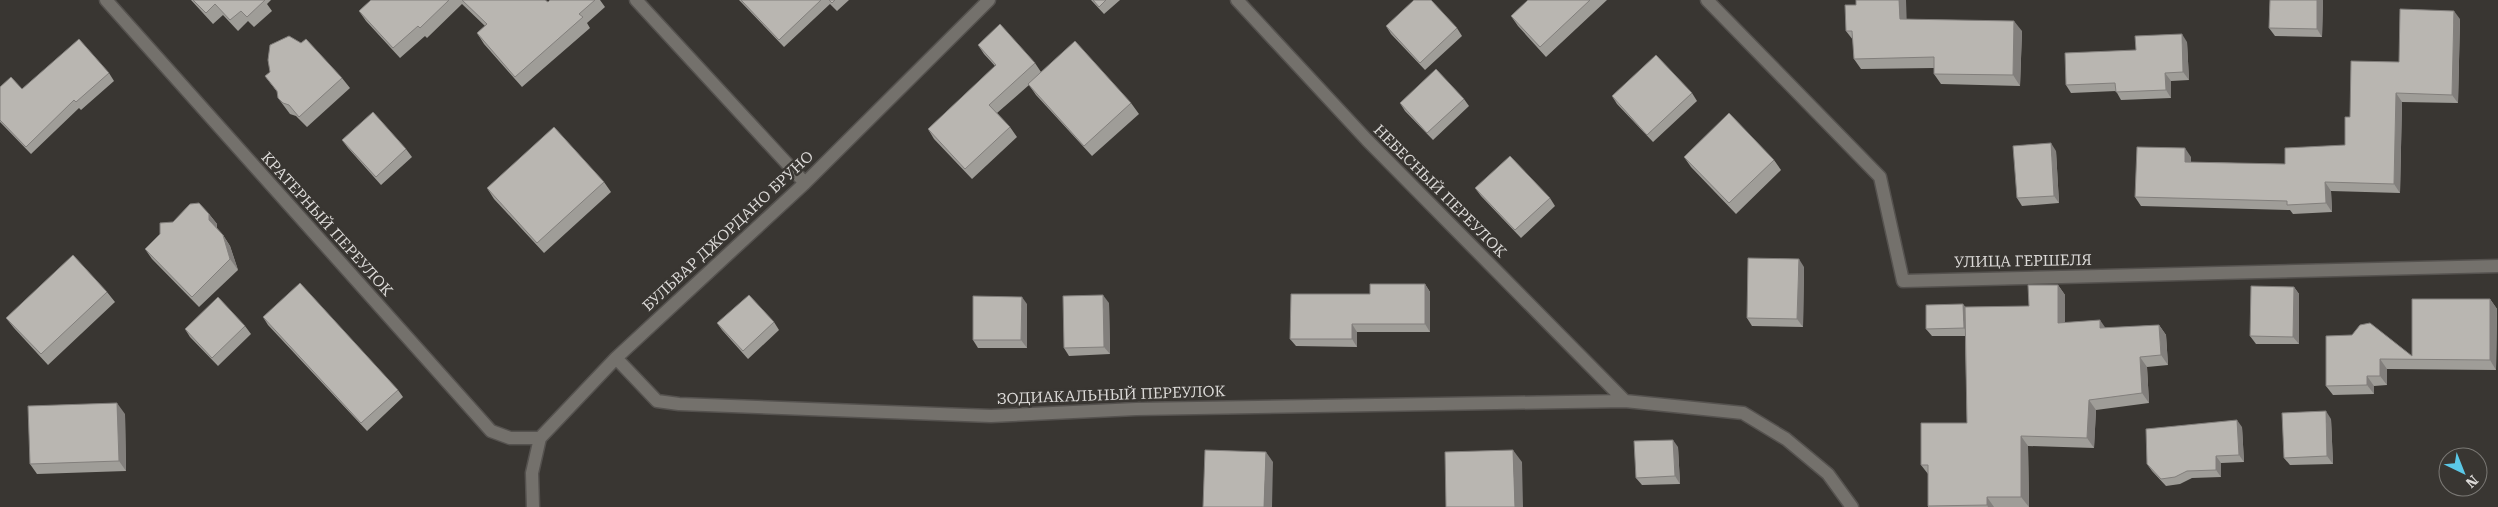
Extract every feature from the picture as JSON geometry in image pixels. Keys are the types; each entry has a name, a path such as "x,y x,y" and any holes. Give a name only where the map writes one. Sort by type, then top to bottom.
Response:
{"street":[{"name":"КРАТЕРНЫЙ ПЕРЕУЛОК","path":"106,0 490,431 510,438 540,438"},
{"path":"636,0 805,182"},
{"name":"БУЛЬВАР ДЖОРДАНО БРУНО","path":"540,438 616,358 805,182 989,0"},
{"name":"НЕБЕСНЫЙ ПЕРЕУЛОК","path":"1237,0 1367,140 1625,400"},
{"name":"УЛИЦА ГЕРШЕЛЯ","path":"1707,0 1880,177 1903,281 2498,266"},
{"name":"ЗОДИАКАЛЬНЫЙ ПЕРЕУЛОК","path":"616,358 657,401 679,404 991,416 1136,409 1625,400 1743,414 1786,438 1828,474 1852,507"},
{"path":"533,507 532,473 540,438"}],"building":[{"path":"193,0 265,0 247,17 241,11 230,20 215,4 206,13"},
{"path":"371,0 449,0 420,28 418,26 393,48 359,11"},
{"path":"462,0 545,0 548,2 550,0 595,0 579,14 583,17 515,77 477,33 487,24"},
{"path":"741,0 821,0 779,40"},
{"path":"1093,0 1106,0 1099,7"},
{"path":"1414,0 1431,0 1457,28 1420,63 1386,26"},
{"path":"1528,0 1590,0 1540,47 1511,16"},
{"path":"1856,0 1899,0 1900,19 2014,21 2013,75 1934,74 1934,57 1854,59 1852,31 1846,31 1845,5 1856,5"},
{"path":"2270,0 2317,0 2317,29 2269,28"},
{"path":"2400,9 2454,11 2452,95 2396,93 2394,184 2325,182 2326,203 2287,205 2287,201 2135,197 2137,147 2185,148 2185,162 2285,164 2285,148 2345,145 2345,117 2350,117 2351,61 2399,62"},
{"path":"1000,24 1035,63 989,105 1010,127 965,169 928,129 996,65 978,45"},
{"path":"2182,34 2183,72 2165,73 2166,90 2116,92 2115,83 2066,85 2065,53 2136,50 2135,36"},
{"path":"289,36 301,43 306,39 342,78 299,117 289,105 283,103 278,98 277,91 265,76 270,72 268,60 270,45"},
{"path":"79,39 109,73 76,102 74,100 26,147 0,120 0,87 11,77 22,89"},
{"path":"1075,41 1131,103 1084,146 1028,84"},
{"path":"1656,55 1692,93 1647,135 1612,96"},
{"path":"1436,69 1464,99 1427,133 1400,103"},
{"path":"373,112 406,149 376,177 342,140"},
{"path":"1729,113 1774,160 1729,203 1684,157"},
{"path":"554,127 604,182 537,243 487,188"},
{"path":"2051,143 2054,196 2017,198 2013,146"},
{"path":"1510,156 1550,198 1515,230 1475,188"},
{"path":"199,203 209,214 209,220 223,235 230,259 192,297 145,249 160,234 160,223 173,222 190,204"},
{"path":"73,255 107,292 41,354 6,318"},
{"path":"1748,258 1799,259 1797,319 1747,318"},
{"path":"300,283 398,390 361,423 263,317"},
{"path":"1370,284 1425,284 1425,324 1352,324 1352,339 1290,339 1291,294 1370,294"},
{"path":"2028,285 2058,285 2058,323 2100,320 2100,328 2159,325 2161,355 2140,357 2142,393 2089,400 2087,438 2021,436 2021,497 1987,497 1987,505 1928,506 1928,465 1921,465 1921,423 1967,423 1965,307 2029,306"},
{"path":"2251,286 2294,287 2293,337 2250,336"},
{"path":"749,295 774,322 743,351 717,323"},
{"path":"1103,295 1104,347 1064,348 1063,296"},
{"path":"973,296 1022,297 1021,340 973,340"},
{"path":"218,297 245,326 212,358 185,329"},
{"path":"2412,299 2490,299 2490,360 2380,359 2380,376 2367,376 2367,385 2326,386 2326,336 2352,335 2360,325 2370,323 2412,356"},
{"path":"1963,304 1964,328 1926,329 1926,305"},
{"path":"117,403 119,461 30,464 28,406"},
{"path":"2326,411 2327,456 2284,458 2282,413"},
{"path":"2237,420 2239,455 2216,456 2216,470 2187,471 2175,477 2161,479 2147,464 2146,429"},
{"path":"1673,440 1675,476 1636,478 1634,441"},
{"path":"1205,450 1266,452 1264,507 1203,507"},
{"path":"1513,450 1515,507 1446,507 1445,452"}]}
